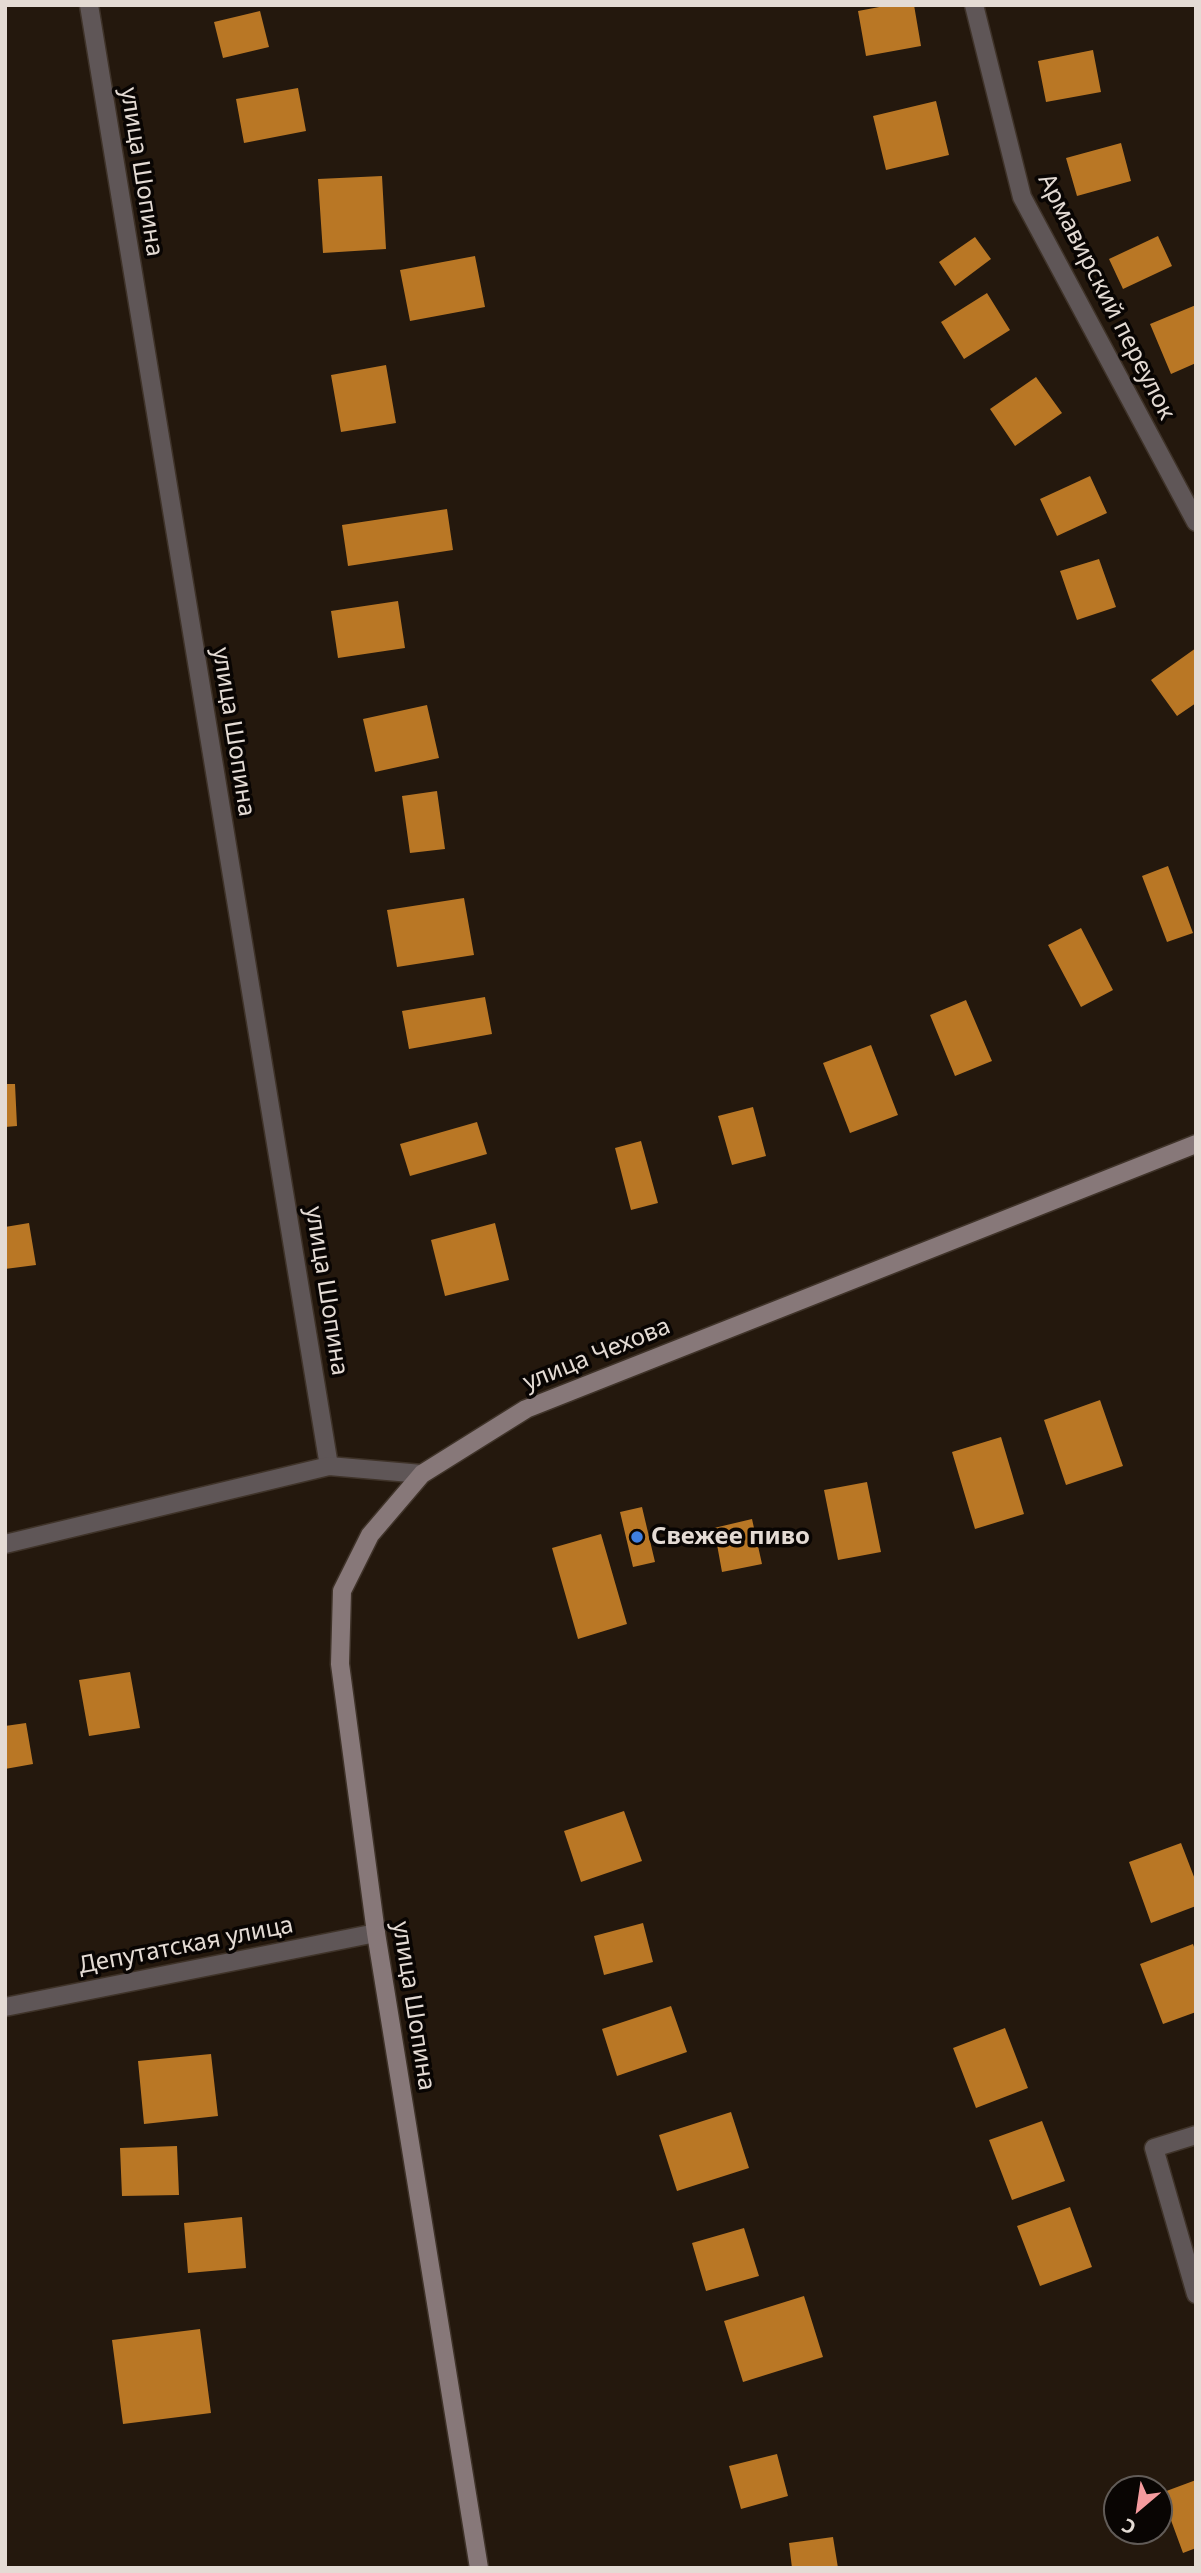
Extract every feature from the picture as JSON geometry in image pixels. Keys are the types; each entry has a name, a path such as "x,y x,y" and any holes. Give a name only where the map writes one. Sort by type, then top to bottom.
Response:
{"main road":[{"name":"улица Чехова","path":"422,1474 526,1409 1196,1144"},
{"name":"улица Шопина","path":"422,1474 370,1535 342,1591 340,1664 376,1933 479,2568"}],"street":[{"name":"улица Шопина","path":"89,5 330,1466"},
{"name":"Армавирский переулок","path":"974,5 1022,197 1196,522"},
{"path":"5,1544 330,1466 422,1474"},
{"name":"Депутатская улица","path":"5,2007 376,1933"},
{"path":"1196,2135 1154,2148 1196,2294"}],"building":[{"path":"890,5 914,5 921,46 866,56 858,11"},
{"path":"260,11 269,47 223,58 214,22"},
{"path":"1093,50 1101,92 1046,102 1038,61"},
{"path":"298,88 306,131 244,143 236,99"},
{"path":"936,101 949,155 886,170 873,116"},
{"path":"1121,143 1131,181 1077,196 1066,158"},
{"path":"382,176 386,249 323,253 318,179"},
{"path":"1158,236 1172,266 1123,289 1109,259"},
{"path":"975,237 991,259 955,286 939,262"},
{"path":"475,256 485,307 410,321 400,270"},
{"path":"987,293 1010,330 964,359 941,322"},
{"path":"1196,305 1196,363 1171,374 1150,324"},
{"path":"386,365 396,423 341,432 331,375"},
{"path":"1036,377 1062,413 1015,446 990,409"},
{"path":"1090,476 1107,513 1057,536 1040,499"},
{"path":"447,509 453,550 348,566 342,525"},
{"path":"1099,559 1116,607 1077,620 1060,571"},
{"path":"398,601 405,648 338,658 331,611"},
{"path":"1196,648 1196,703 1177,716 1151,680"},
{"path":"427,705 439,758 375,772 363,719"},
{"path":"437,791 445,849 410,853 402,796"},
{"path":"1168,866 1193,933 1167,942 1142,876"},
{"path":"464,898 474,955 397,967 387,910"},
{"path":"1081,928 1113,990 1081,1007 1048,945"},
{"path":"485,997 492,1034 409,1049 402,1011"},
{"path":"966,1000 992,1061 955,1076 930,1015"},
{"path":"871,1045 898,1115 850,1133 823,1063"},
{"path":"5,1084 15,1084 17,1126 5,1127"},
{"path":"753,1107 766,1156 732,1165 718,1116"},
{"path":"477,1122 487,1154 410,1176 400,1144"},
{"path":"641,1141 658,1203 631,1210 615,1148"},
{"path":"29,1223 36,1265 5,1269 5,1227"},
{"path":"495,1223 509,1280 445,1296 431,1240"},
{"path":"1100,1400 1123,1466 1066,1485 1044,1420"},
{"path":"1001,1437 1024,1514 975,1529 952,1452"},
{"path":"867,1482 881,1552 838,1560 824,1490"},
{"name":"Свежее пиво","path":"642,1507 655,1562 633,1567 620,1512"},
{"path":"752,1519 762,1564 722,1572 714,1528"},
{"path":"601,1534 627,1624 578,1639 552,1548"},
{"path":"130,1672 140,1728 89,1736 79,1680"},
{"path":"26,1723 33,1764 5,1769 5,1726"},
{"path":"624,1811 642,1861 581,1882 564,1831"},
{"path":"1181,1843 1196,1882 1196,1906 1151,1923 1129,1862"},
{"path":"643,1923 653,1962 604,1975 594,1936"},
{"path":"1193,1944 1196,1953 1196,2012 1163,2024 1140,1964"},
{"path":"671,2006 687,2052 617,2076 602,2029"},
{"path":"1005,2028 1028,2088 976,2108 953,2048"},
{"path":"211,2054 218,2116 144,2124 138,2061"},
{"path":"731,2112 749,2168 677,2191 659,2135"},
{"path":"1042,2121 1065,2181 1012,2200 989,2140"},
{"path":"177,2146 179,2195 122,2196 120,2148"},
{"path":"1070,2207 1092,2267 1040,2286 1017,2226"},
{"path":"242,2217 246,2268 188,2273 184,2223"},
{"path":"744,2228 759,2276 706,2291 692,2243"},
{"path":"804,2296 823,2357 743,2382 724,2321"},
{"path":"200,2329 211,2413 123,2424 112,2340"},
{"path":"777,2454 788,2496 741,2509 729,2466"},
{"path":"1196,2480 1196,2548 1183,2553 1173,2526 1173,2489"},
{"path":"833,2537 838,2568 792,2568 789,2543"}],"place":[{"name":"Свежее пиво","path":"637,1537"}]}
